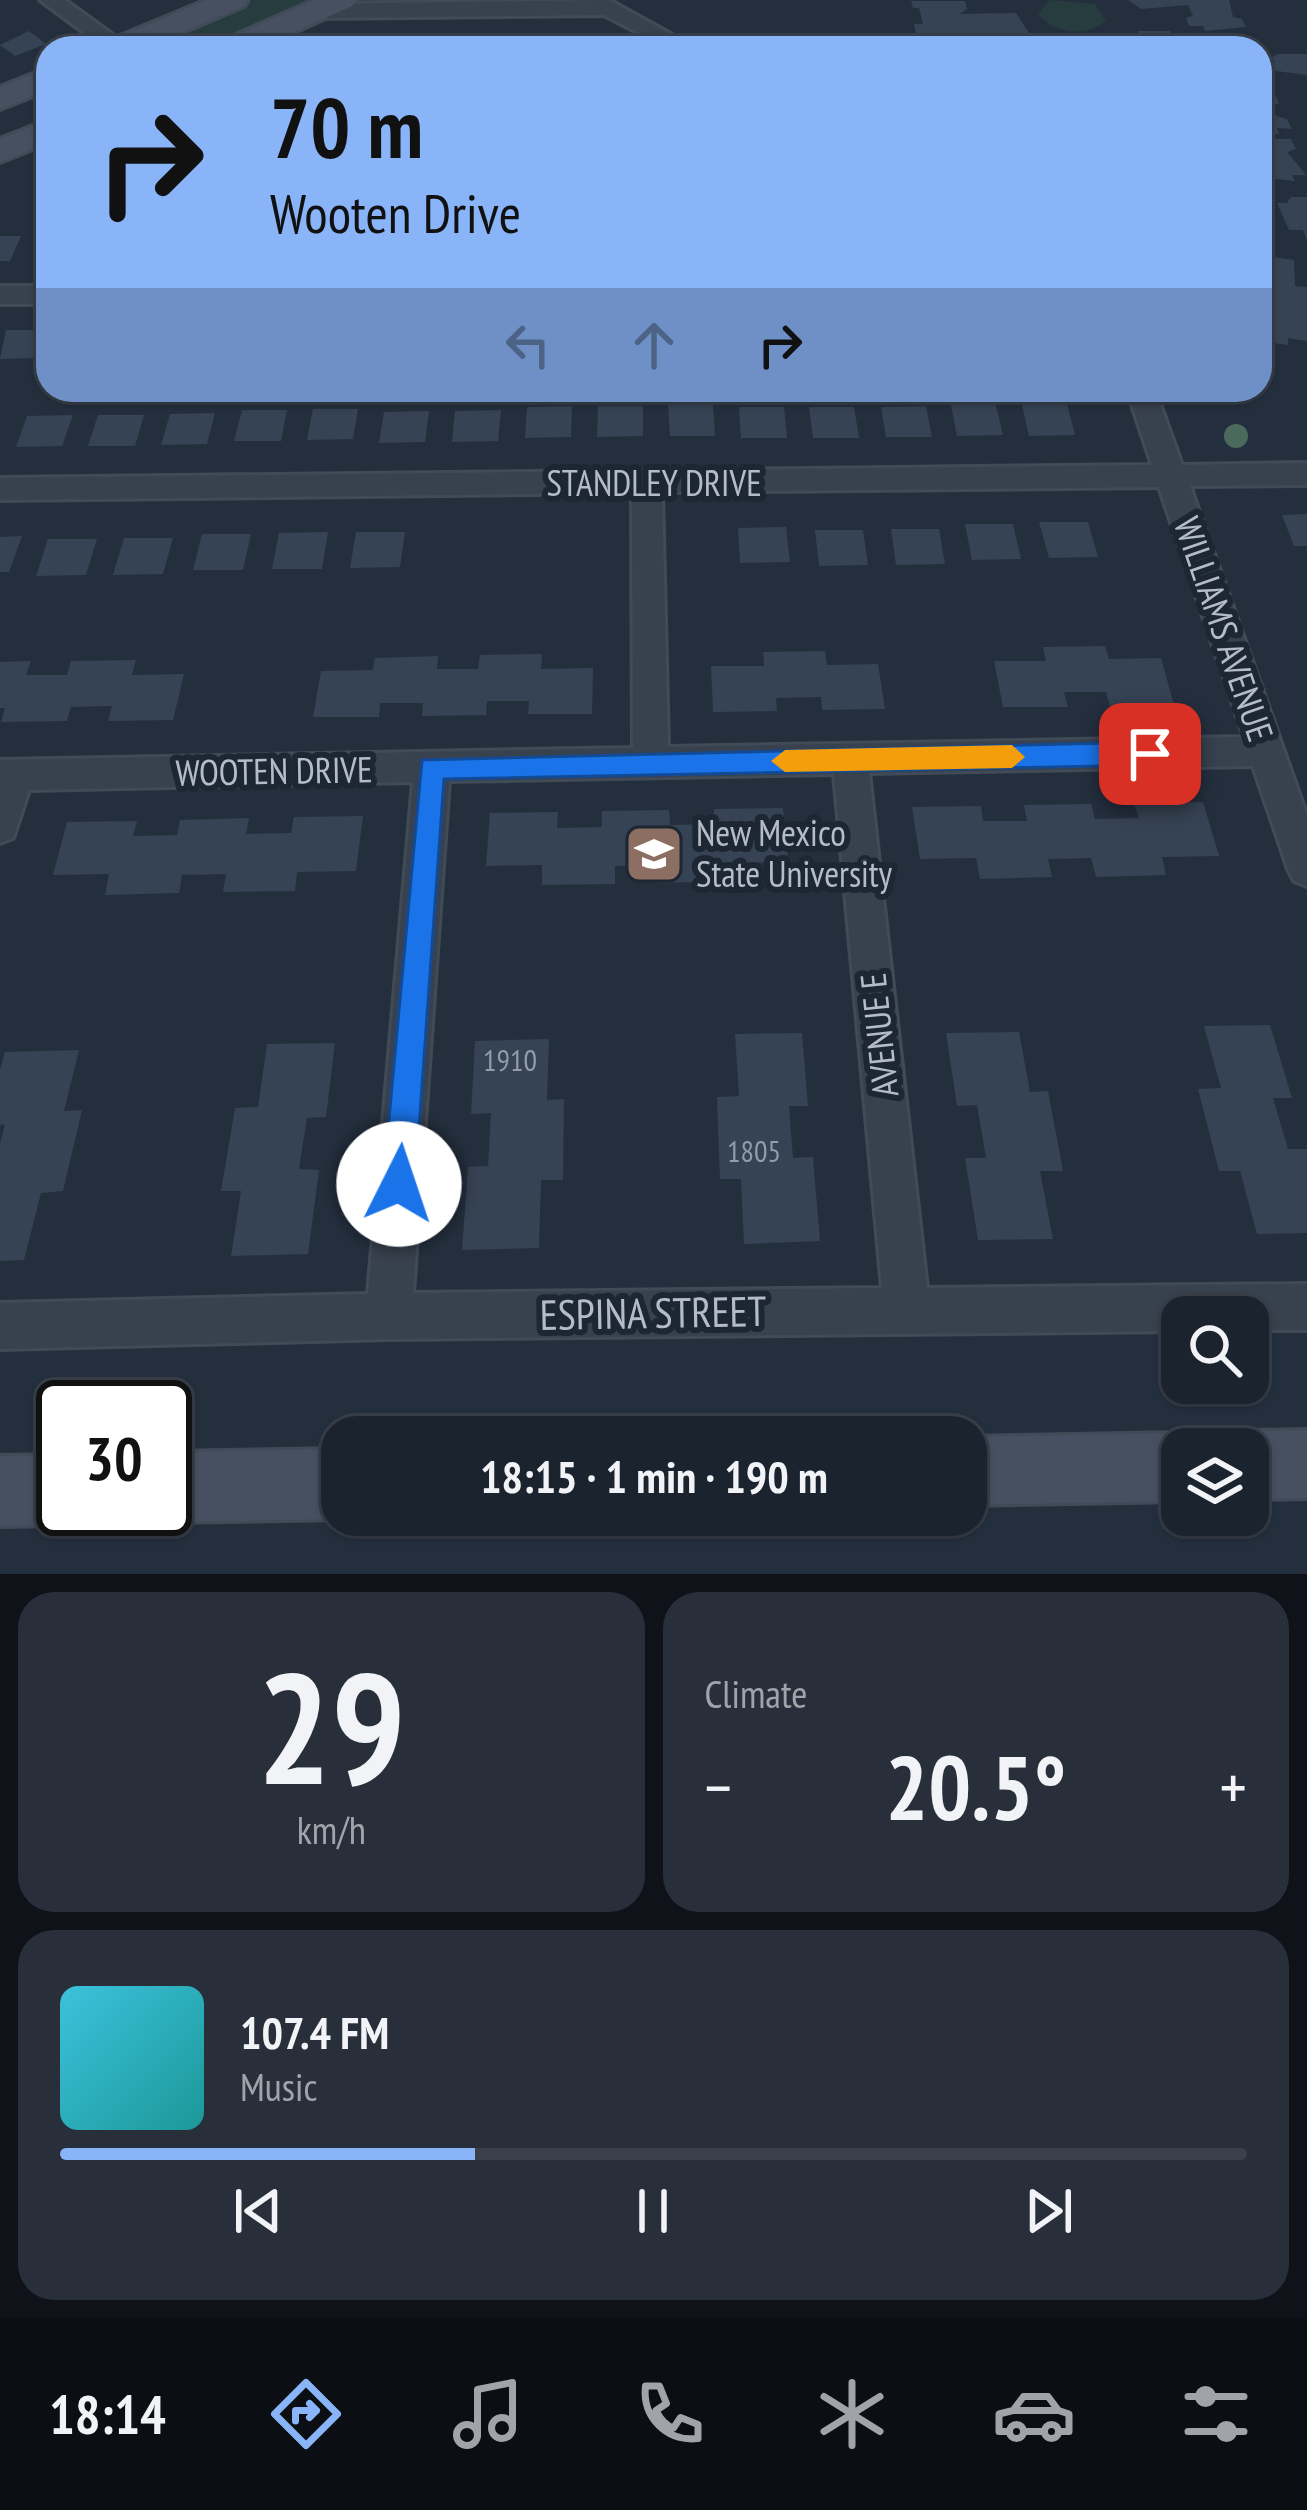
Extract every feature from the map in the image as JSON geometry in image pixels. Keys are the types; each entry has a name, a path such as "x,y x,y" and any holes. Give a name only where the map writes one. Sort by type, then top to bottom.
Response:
{"street":[{"path":"51,0 103,36"},
{"path":"148,36 232,0"},
{"path":"260,36 328,5 600,4 662,36"},
{"path":"0,99 36,83"},
{"path":"0,152 36,136"},
{"path":"0,295 36,295"},
{"name":"WILLIAMS AVENUE","path":"1145,402 1307,869"},
{"name":"STANDLEY DRIVE","path":"0,489 1307,474"},
{"path":"647,483 651,762"},
{"name":"WOOTEN DRIVE","path":"8,774 1267,751"},
{"name":"AVENUE E","path":"850,760 908,1311"},
{"path":"388,1316 432,768"},
{"path":"0,827 8,774"},
{"name":"ESPINA STREET","path":"0,1326 388,1316 1307,1307"},
{"path":"1269,1465 1307,1464"},
{"path":"987,1471 1161,1467"},
{"path":"192,1487 321,1484"},
{"path":"0,1491 36,1490"}],"green space":[{"path":"254,0 320,0 238,36 170,36"},
{"path":"1050,0 1095,4 1106,21 1080,32 1061,29 1038,14"}],"building":[{"path":"1128,0 1229,0 1233,17 1242,19 1246,27 1205,31 1203,26 1189,26 1186,18 1193,16 1188,5 1141,9"},
{"path":"911,1 965,1 967,9 960,14 1016,13 1029,33 916,34 914,24 923,24 919,8 913,8"},
{"path":"29,31 36,36 36,48 15,56 0,45"},
{"path":"1138,31 1170,31 1172,36 1129,35 1139,35"},
{"path":"1307,54 1307,75 1272,70 1272,57"},
{"path":"1272,106 1292,129 1277,128 1279,134 1274,134 1276,139 1291,139 1296,149 1287,152 1306,175 1292,175 1295,181 1272,178"},
{"path":"1291,197 1307,197 1307,240 1303,230 1289,230 1277,203 1287,203"},
{"path":"0,236 21,236 10,261 0,261"},
{"path":"1272,257 1294,260 1295,286 1307,287 1307,341 1288,338 1288,345 1272,343"},
{"path":"6,330 36,330 36,358 0,359"},
{"path":"1067,404 1075,435 1029,436 1022,405"},
{"path":"668,405 713,405 715,436 670,436"},
{"path":"951,405 996,405 1003,435 957,436"},
{"path":"572,406 571,437 525,438 527,407"},
{"path":"598,406 643,406 643,436 597,437"},
{"path":"926,406 932,437 886,437 881,407"},
{"path":"739,407 784,407 787,438 741,438"},
{"path":"809,407 854,407 859,438 813,438"},
{"path":"313,409 358,409 353,439 307,440"},
{"path":"242,410 287,410 281,441 234,441"},
{"path":"501,410 498,441 452,442 455,411"},
{"path":"429,411 425,442 379,443 384,412"},
{"path":"215,413 207,444 161,445 170,414"},
{"path":"73,415 62,446 16,447 27,416"},
{"path":"98,415 144,415 135,446 88,446"},
{"path":"1307,514 1307,546 1294,546 1282,515"},
{"path":"1039,522 1088,522 1098,557 1049,558"},
{"path":"965,524 1013,524 1021,559 972,560"},
{"path":"786,527 790,562 740,563 738,528"},
{"path":"891,529 939,529 945,564 896,565"},
{"path":"815,530 863,530 868,565 819,566"},
{"path":"328,532 322,569 272,569 279,533"},
{"path":"356,532 405,532 400,567 350,568"},
{"path":"202,534 251,534 243,570 193,570"},
{"path":"22,536 9,572 0,572 0,537"},
{"path":"124,538 173,538 163,574 113,575"},
{"path":"48,539 97,539 86,575 36,576"},
{"path":"1105,646 1109,659 1161,658 1174,705 1110,706 1106,692 1064,692 1068,707 1003,707 994,661 1046,661 1043,647"},
{"path":"825,651 827,665 878,664 885,709 822,710 821,697 776,698 777,711 713,712 711,666 764,666 763,652"},
{"path":"542,654 541,669 593,668 592,714 528,714 529,701 487,701 486,715 422,716 423,703 380,703 379,717 313,717 321,671 373,670 375,658 438,656 437,669 478,669 480,655"},
{"path":"136,660 132,675 184,674 173,720 108,721 112,706 71,707 67,721 1,722 5,708 0,708 0,662 31,661 26,675 67,675 71,661"},
{"path":"1203,802 1219,856 1162,857 1166,875 1096,877 1091,858 1048,859 1052,877 980,879 976,858 920,859 912,807 981,806 983,821 1027,821 1024,805 1091,804 1095,819 1139,818 1134,803"},
{"path":"783,808 788,862 729,863 730,881 659,883 658,865 615,866 615,884 542,885 542,865 486,866 490,813 558,812 557,828 602,827 602,811 669,810 670,825 714,824 714,809"},
{"path":"363,816 356,871 297,872 295,891 223,892 226,874 182,875 179,893 105,895 109,874 53,875 67,822 137,821 133,836 177,835 180,820 249,818 246,834 291,833 294,817"},
{"path":"1270,1025 1292,1098 1273,1098 1288,1149 1307,1149 1307,1233 1257,1234 1240,1171 1219,1171 1198,1089 1221,1088 1204,1026"},
{"path":"1019,1032 1030,1092 1048,1091 1063,1171 1040,1171 1053,1239 978,1240 965,1158 986,1158 977,1105 957,1106 946,1033"},
{"path":"802,1033 808,1106 789,1106 793,1158 813,1157 820,1241 744,1244 741,1179 720,1179 717,1097 739,1096 735,1034"},
{"path":"549,1039 547,1100 564,1099 563,1180 541,1180 539,1248 462,1250 468,1167 488,1166 491,1113 471,1114 475,1041"},
{"path":"335,1043 326,1117 307,1118 299,1169 319,1170 308,1254 231,1256 241,1191 221,1191 235,1108 258,1107 267,1044"},
{"path":"79,1050 64,1111 82,1110 63,1191 41,1193 24,1260 0,1261 0,1144 5,1124 0,1125 0,1070 5,1052"}],"slow traffic":[{"path":"785,761 1012,757"}],"place":[{"name":"New Mexico State University","path":"654,854"}],"route":[{"path":"399,1184 432,768 1150,754"}]}
